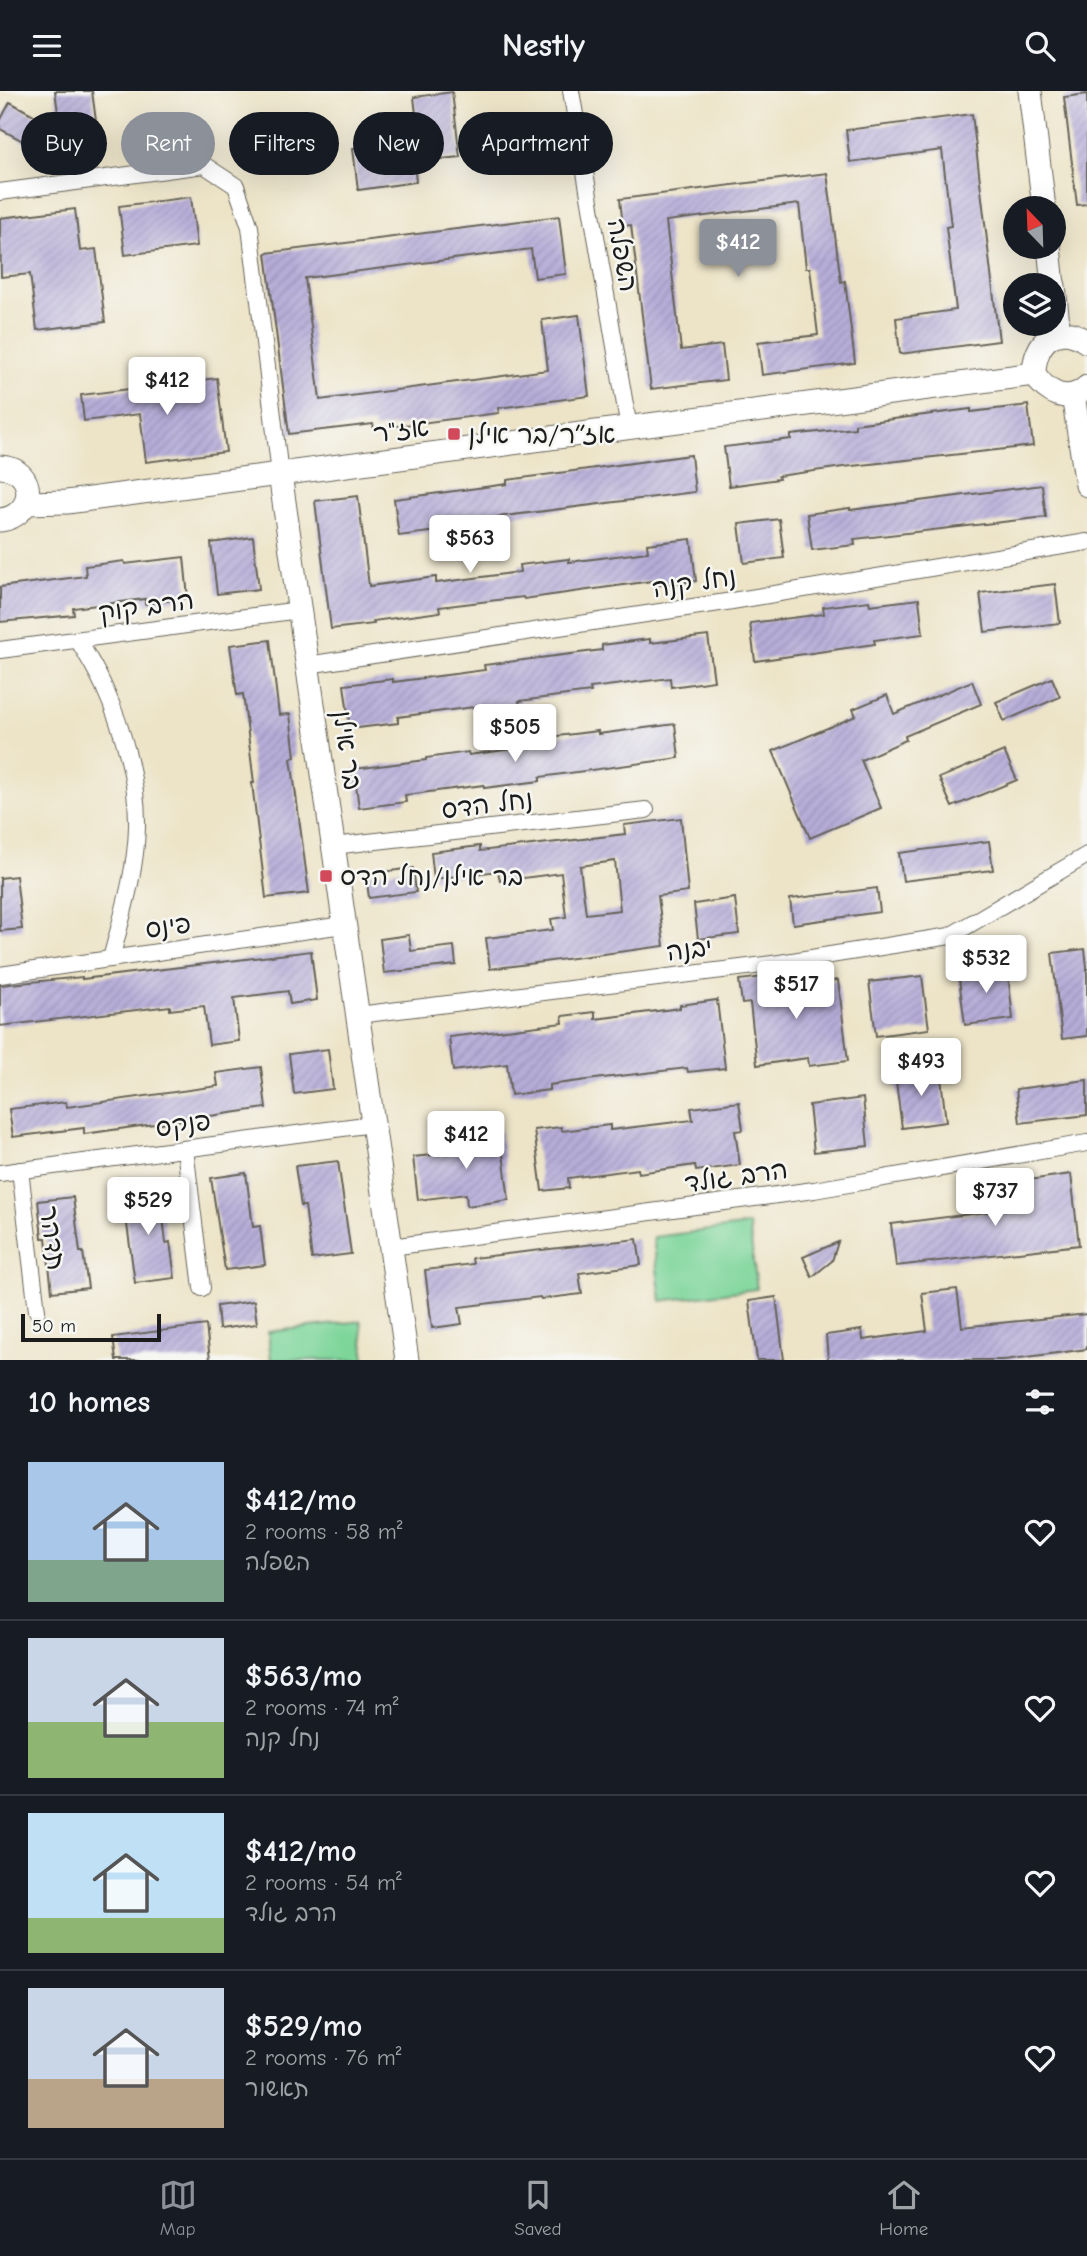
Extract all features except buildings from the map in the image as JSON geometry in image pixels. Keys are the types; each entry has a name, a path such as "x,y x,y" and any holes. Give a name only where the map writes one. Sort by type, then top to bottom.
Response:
{"street":[{"name":"השפלה","path":"571,91 629,428"},
{"path":"1030,91 1043,196"},
{"name":"בר אילן","path":"0,192 204,165 236,187 250,227 280,474 407,1360"},
{"path":"1066,333 1079,336 1087,342"},
{"path":"1054,336 1041,345 1035,355 1034,374 1046,390 1056,395 1080,391 1087,485"},
{"name":"אז\"ר","path":"26,503 67,502 1034,374"},
{"path":"0,467 12,468 24,479 27,487 26,503 15,516 0,520"},
{"name":"נחל קנה","path":"307,666 726,602 1087,542"},
{"name":"הרב קוק","path":"0,650 299,610"},
{"path":"78,640 104,686 123,738 135,792 137,828 130,883 111,959"},
{"name":"נחל הדס","path":"333,846 646,810"},
{"name":"יבנה","path":"358,1015 780,963 950,936 1087,855"},
{"name":"פינס","path":"0,975 343,925"},
{"name":"פנקס","path":"0,1173 373,1124"},
{"name":"הרב גולד","path":"391,1247 814,1190 1087,1143"},
{"path":"185,1149 202,1288"},
{"name":"תדהר","path":"20,1170 37,1311"}],"green space":[{"path":"749,1225 757,1289 661,1301 653,1237"},
{"path":"361,1321 365,1360 271,1360 268,1332"}],"place":[{"name":"אז״ר/בר אילן","path":"454,434"},
{"name":"בר אילן/נחל הדס","path":"326,876"}]}
